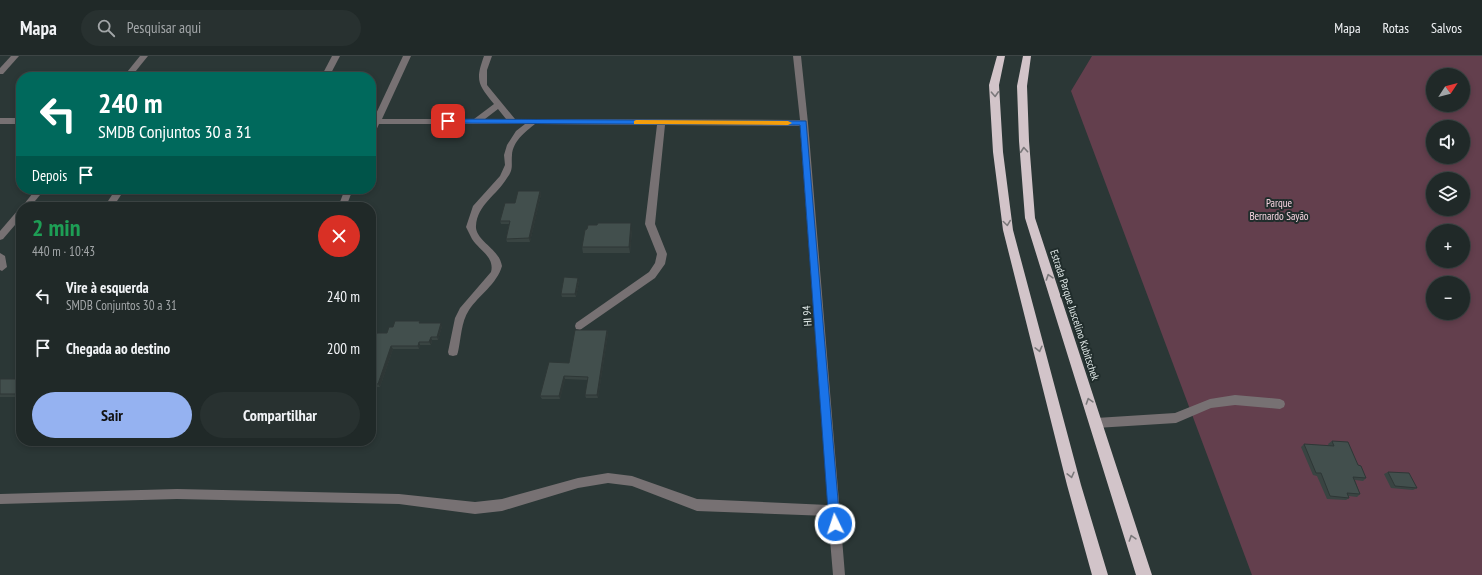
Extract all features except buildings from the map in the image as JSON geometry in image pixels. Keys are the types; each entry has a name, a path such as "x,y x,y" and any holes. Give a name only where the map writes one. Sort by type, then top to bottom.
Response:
{"highway":[{"path":"1001,56 994,84 998,152 1008,230 1074,485 1100,575"},
{"name":"Estrada Parque Juscelino Kubitschek","path":"1027,56 1022,86 1024,141 1030,218 1144,575"}],"street":[{"path":"0,72 15,56"},
{"path":"131,72 144,56"},
{"path":"328,72 336,56"},
{"path":"376,117 407,56"},
{"path":"488,56 483,70 483,85 513,122"},
{"name":"HI 94","path":"797,56 804,123 839,575"},
{"path":"477,121 499,104"},
{"path":"0,121 16,121"},
{"path":"376,121 804,123"},
{"path":"453,352 460,318 464,308 494,273 497,266 494,257 476,238 471,227 476,208 504,177 509,166 508,155 511,145 519,133 533,122"},
{"path":"580,326 652,275 660,264 662,254 650,224 650,215 661,122"},
{"path":"30,202 37,194"},
{"path":"0,237 16,218"},
{"path":"0,256 2,267"},
{"path":"1096,423 1176,418 1210,404 1235,400 1280,404"},
{"path":"0,499 177,494 399,499 475,508 502,505 578,483 608,478 632,481 697,505 834,511"}],"green space":[{"name":"Parque Bernardo Sayão","path":"1092,56 1482,56 1482,575 1252,575 1071,91"}],"slow traffic":[{"path":"636,122 788,123"}],"route":[{"path":"448,121 804,123 835,524"}]}
